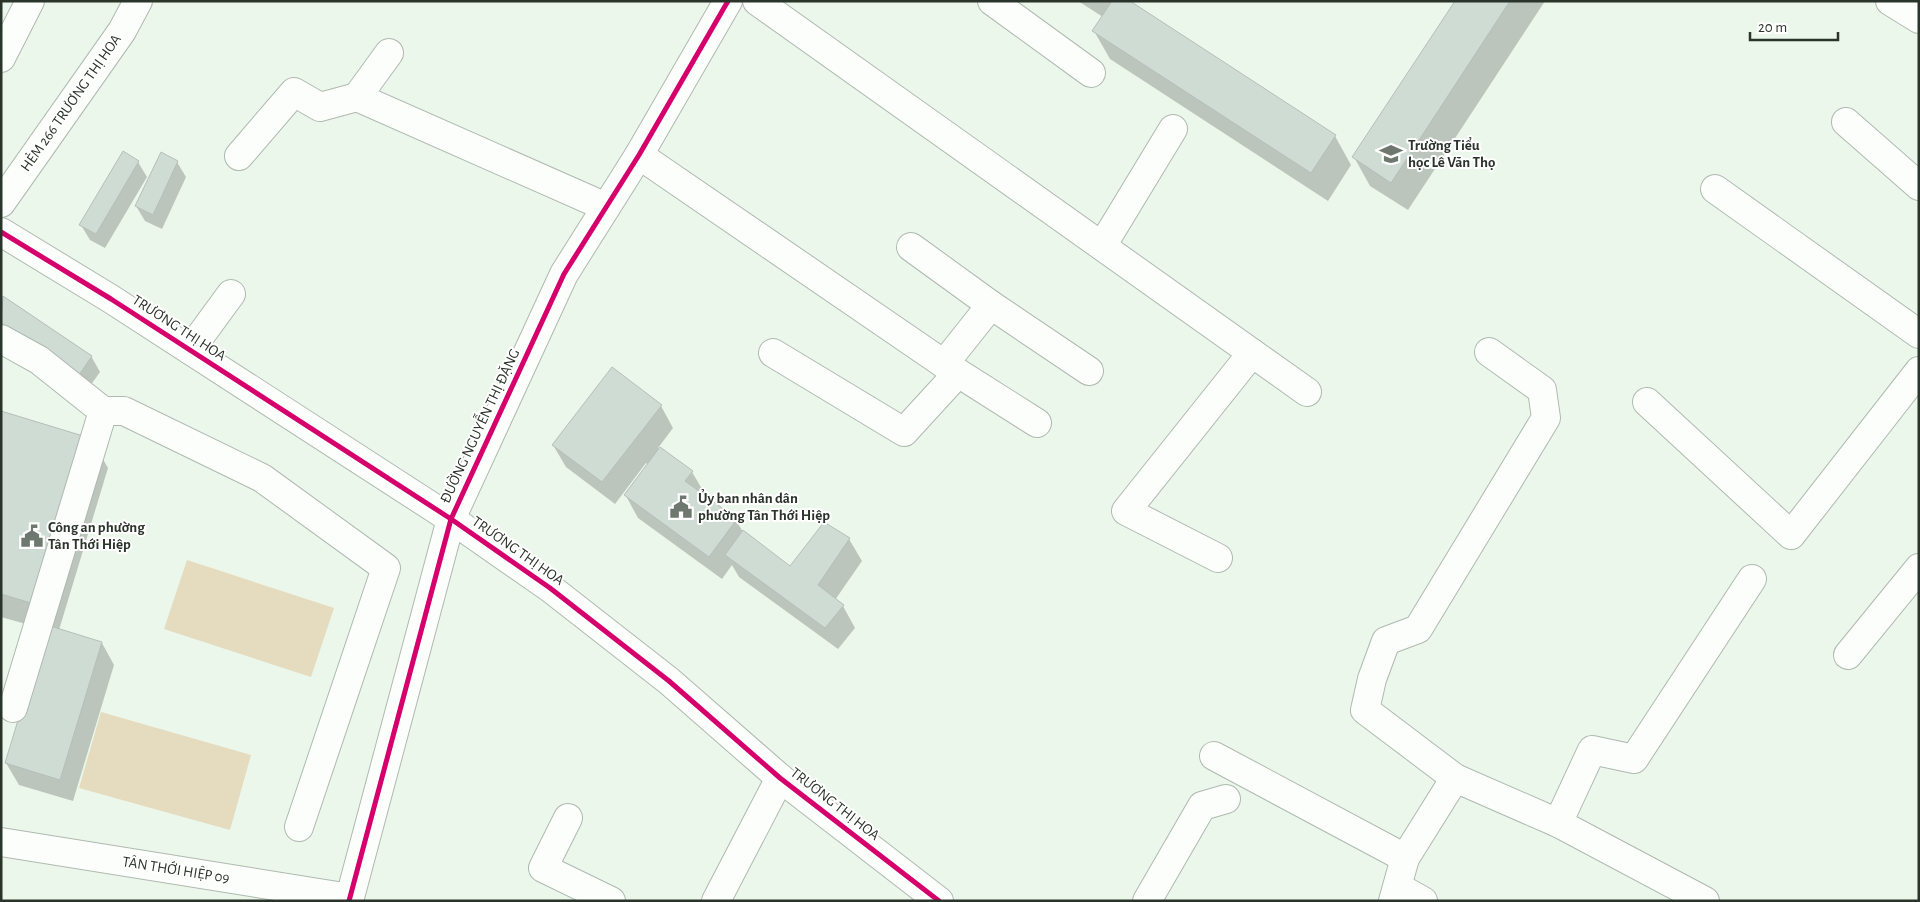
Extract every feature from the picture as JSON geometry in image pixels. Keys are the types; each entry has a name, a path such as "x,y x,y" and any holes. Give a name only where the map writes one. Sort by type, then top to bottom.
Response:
{"street":[{"path":"1,58 30,1"},
{"name":"HẺM 266 TRƯƠNG THỊ HOA","path":"1,203 122,31 138,1"},
{"name":"ĐƯỜNG NGUYỄN THỊ ĐẶNG","path":"350,899 451,519 564,274 638,155 728,1"},
{"path":"757,1 1307,392"},
{"path":"992,1 1090,73"},
{"path":"1894,2 1919,19"},
{"path":"239,156 294,92 320,107 356,97 389,53"},
{"path":"356,97 606,207"},
{"path":"1846,122 1919,186"},
{"path":"1102,246 1173,129"},
{"path":"638,155 951,368 1037,423"},
{"path":"1715,189 1919,334"},
{"name":"TRƯƠNG THỊ HOA","path":"1,232 190,350 451,519 550,588 669,681 780,778 939,901"},
{"path":"911,247 1089,371"},
{"path":"190,350 231,294"},
{"path":"772,353 904,432 951,368 991,304"},
{"path":"1,339 38,360 103,411 124,411 262,478 386,568 299,827"},
{"path":"1489,352 1542,390 1546,418 1418,629 1386,641 1372,679 1365,710 1455,778 1558,822 1705,901"},
{"path":"1218,558 1126,511 1252,353"},
{"path":"1647,402 1791,535 1919,371"},
{"path":"13,708 103,411"},
{"path":"1848,655 1919,568"},
{"path":"1558,822 1592,750 1634,759 1752,579"},
{"path":"1214,756 1405,858"},
{"path":"716,901 780,778"},
{"path":"1423,901 1396,894 1405,858 1455,778"},
{"path":"1147,901 1202,806 1226,799"},
{"path":"568,818 543,868 611,901"},
{"name":"TÂN THỚI HIỆP 09","path":"1,842 350,899"}],"shaded area":[{"path":"187,560 334,608 311,677 164,629"},
{"path":"101,712 251,755 230,830 79,788"}],"building":[{"path":"1112,1 1130,1 1336,135 1311,173 1092,31"},
{"path":"1455,1 1510,1 1391,183 1352,157"},
{"path":"123,151 139,161 96,234 79,225"},
{"path":"161,152 178,161 153,215 135,206"},
{"path":"3,296 92,356 79,375 1,323"},
{"path":"612,367 662,405 602,482 552,445"},
{"name":"Công an phường Tân Thới Hiệp","path":"1,411 93,439 41,606 1,594"},
{"name":"Ủy ban nhân dân phường Tân Thới Hiệp","path":"660,447 693,471 685,481 737,519 709,557 624,495"},
{"path":"824,522 850,538 818,585 844,605 825,628 725,555 743,530 790,566"},
{"path":"47,625 102,642 60,780 5,763"}],"cycle path":[{"path":"349,901 451,519 564,274 639,155 728,1"},
{"path":"1,232 111,299 451,519 550,588 669,681 780,778 939,901"}],"place":[{"name":"Trường Tiểu học Lê Văn Thọ","path":"1391,154"},
{"name":"Ủy ban nhân dân phường Tân Thới Hiệp","path":"681,507"},
{"name":"Công an phường Tân Thới Hiệp","path":"32,536"}]}
